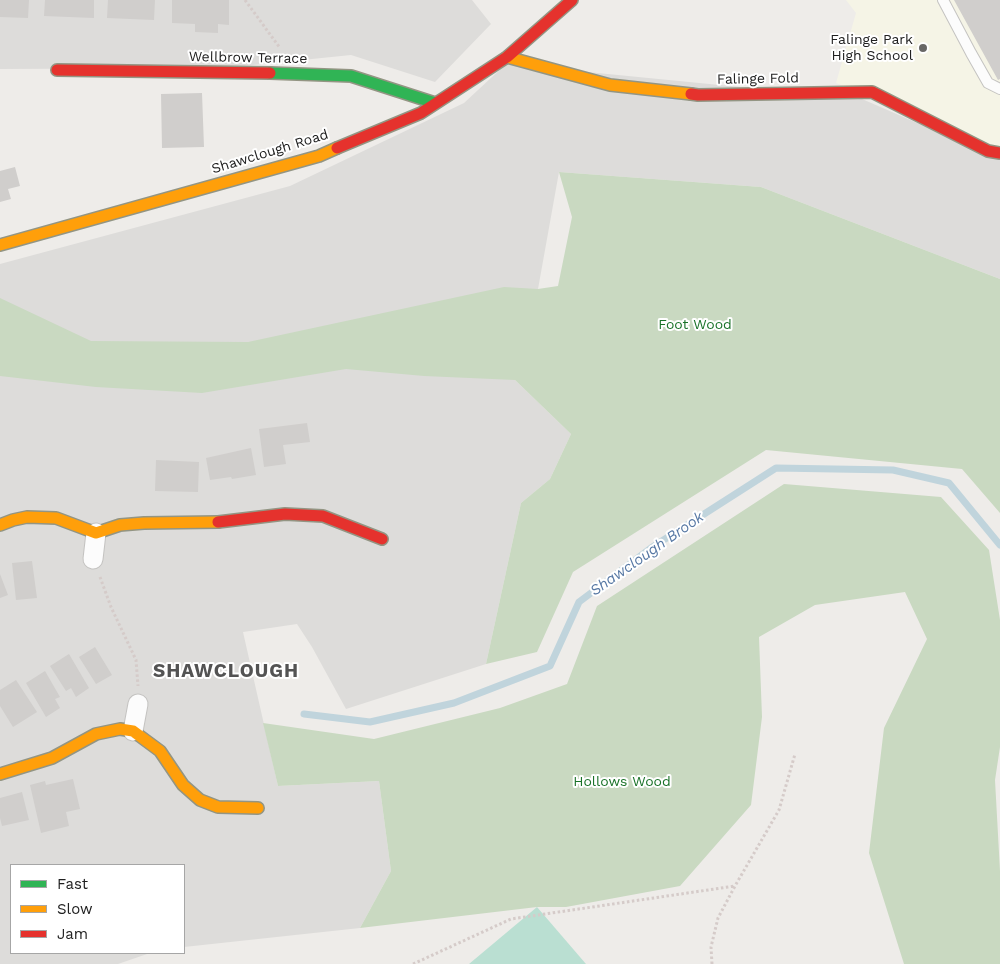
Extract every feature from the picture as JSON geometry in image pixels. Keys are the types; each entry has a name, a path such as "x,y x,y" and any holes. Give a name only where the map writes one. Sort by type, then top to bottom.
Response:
{"street":[{"name":"Shawclough Road","path":"0,245 319,156 421,113 507,57 572,0"},
{"name":"Falinge Fold","path":"507,57 610,85 698,95 872,92 988,151 1000,153"},
{"name":"Wellbrow Terrace","path":"56,70 351,76 436,103"},
{"path":"0,526 13,520 27,517 56,518 96,532 120,525 212,523 285,514 323,516 382,539"},
{"path":"93,559 96,532"},
{"path":"133,732 138,704"},
{"path":"0,774 52,758 96,734 120,729 133,732 160,751 183,785 200,800 218,807 258,808"}],"lane":[{"path":"943,0 988,83 1000,89"}],"path":[{"path":"245,0 298,74"},
{"path":"93,559 111,606 136,660 138,704"},
{"path":"712,964 711,947 718,918 779,810 795,754"},
{"path":"412,964 511,919 735,886"}],"shaded area":[{"path":"0,0 472,0 491,24 435,82 351,55 224,68 0,69"},
{"name":"Falinge Park High School","path":"846,0 1000,0 1000,150 836,83 856,13"},
{"path":"506,64 862,99 1000,159 1000,279 761,187 559,172 538,289 515,380 571,434 550,479 521,503 486,664 346,709 312,647 297,624 243,632 278,786 379,781 391,871 360,928 185,947 185,864 10,864 10,954 147,954 118,964 0,964 0,264 290,186 464,103"}],"green space":[{"name":"Foot Wood","path":"559,172 761,187 1000,279 1000,513 962,469 766,450 573,572 537,652 486,664 521,503 550,479 571,434 515,380 424,376 346,369 202,393 96,387 0,376 0,298 91,341 248,342 504,287 538,289 558,286 572,217"},
{"name":"Hollows Wood","path":"784,484 941,497 989,550 1000,620 1000,747 995,780 1000,871 1000,964 904,964 869,853 884,728 927,639 905,592 815,605 759,637 762,717 751,805 680,886 566,907 537,907 360,928 391,871 379,781 278,786 263,723 374,739 500,708 567,684 597,606"},
{"path":"537,907 586,964 469,964"}],"building":[{"path":"0,0 29,0 28,18 0,17"},
{"path":"45,0 94,0 94,18 44,16"},
{"path":"108,0 155,0 154,20 107,18"},
{"path":"172,0 229,0 229,25 218,24 218,33 195,32 195,24 172,23"},
{"path":"954,0 1000,0 1000,79 998,80"},
{"path":"202,93 204,147 162,148 161,94"},
{"path":"15,167 20,186 8,189 11,199 0,202 0,171"},
{"path":"307,423 310,442 283,445 286,464 264,467 259,429"},
{"path":"251,448 256,475 210,480 206,458"},
{"path":"156,460 199,462 198,492 155,491"},
{"path":"32,561 37,598 16,600 12,563"},
{"path":"0,574 8,595 0,598"},
{"path":"95,647 112,675 96,684 79,657"},
{"path":"69,654 89,688 76,697 71,688 66,691 50,666"},
{"path":"45,671 60,697 55,699 60,708 46,717 26,683"},
{"path":"16,680 37,712 13,727 0,706 0,690"},
{"path":"73,779 80,809 66,812 69,826 41,833 30,785 45,781 46,785"},
{"path":"22,792 29,820 2,826 0,798"}],"waterway":[{"name":"Shawclough Brook","path":"304,714 370,722 454,703 550,666 579,602 651,548 776,468 893,470 949,483 1000,545"}],"traffic: fast":[{"path":"270,73 351,76 435,103"}],"traffic: slow":[{"path":"507,57 610,85 691,94"},
{"path":"0,245 319,156 337,148"},
{"path":"0,525 27,517 56,518 96,533 120,525 218,522"},
{"path":"0,774 52,758 96,734 120,729 133,731 160,751 183,785 200,800 218,807 258,808"}],"traffic: jam":[{"path":"337,148 421,113 507,57 572,0"},
{"path":"57,70 270,73"},
{"path":"691,94 872,92 988,151 1000,153"},
{"path":"218,522 285,514 323,516 382,539"}],"place":[{"name":"Falinge Park High School","path":"923,48"}],"district":[{"name":"SHAWCLOUGH","path":"226,671"}]}
